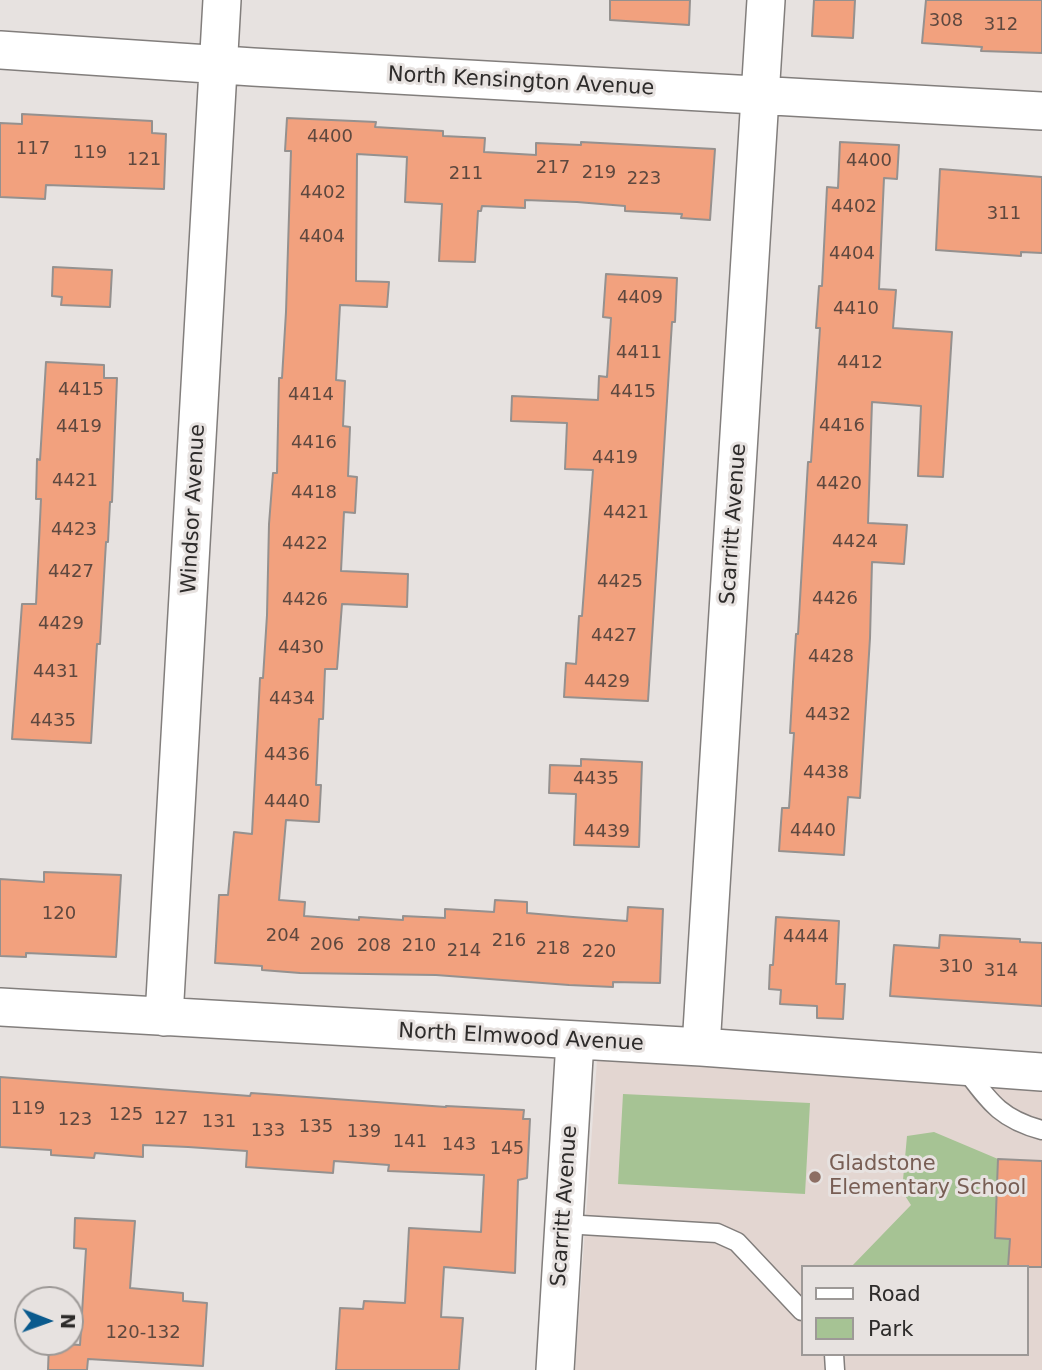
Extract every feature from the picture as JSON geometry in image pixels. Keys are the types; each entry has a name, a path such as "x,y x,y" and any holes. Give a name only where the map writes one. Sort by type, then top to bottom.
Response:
{"street":[{"name":"Windsor Avenue","path":"164,1017 222,0"},
{"name":"Scarritt Avenue","path":"701,1047 766,0"},
{"name":"North Kensington Avenue","path":"0,50 1042,111"},
{"name":"North Elmwood Avenue","path":"0,1007 701,1047 1042,1072"},
{"name":"Scarritt Avenue","path":"555,1370 575,1041"}],"lane":[{"path":"964,1068 988,1101 1017,1124 1042,1130"},
{"path":"564,1224 718,1233 737,1242 800,1309"}],"shaded area":[{"name":"Gladstone Elementary School","path":"597,1060 1042,1088 1042,1370 575,1370"}],"green space":[{"path":"623,1094 810,1103 805,1194 618,1184"},
{"path":"934,1132 998,1159 995,1237 1010,1239 1008,1265 853,1265 911,1205 902,1191 907,1136"}],"building":[{"path":"610,0 690,0 689,25 610,20"},
{"path":"814,0 855,0 853,38 812,36"},
{"path":"926,0 1042,0 1042,53 981,51 982,47 922,43"},
{"path":"22,114 152,121 152,133 166,134 164,189 46,185 45,199 0,197 0,123 22,124"},
{"path":"287,118 376,122 375,127 443,131 443,136 485,138 484,152 536,155 536,143 581,145 581,142 715,149 710,220 681,218 682,214 625,211 625,206 577,202 525,200 525,208 482,206 481,211 478,211 475,262 439,261 442,204 405,202 407,157 357,154 356,281 389,282 387,307 340,305 336,380 345,381 343,426 350,427 348,476 357,477 355,513 344,512 341,571 408,574 407,607 342,604 337,669 325,669 323,719 319,719 316,785 321,785 319,822 286,820 279,900 305,902 304,916 359,920 359,917 403,920 403,916 445,918 445,909 494,912 495,900 527,902 527,913 627,921 628,907 663,909 660,983 613,982 613,987 436,975 300,973 262,970 262,966 215,963 219,895 228,895 234,832 252,834 260,678 263,678 267,615 269,524 273,473 277,473 279,378 282,378 286,312 291,151 285,151"},
{"path":"840,142 899,145 897,179 884,178 879,289 896,290 893,328 952,332 943,477 918,476 921,406 872,402 868,523 907,525 904,564 872,562 860,798 848,797 844,855 779,851 782,808 789,808 794,733 790,733 794,665 808,462 811,462 820,328 816,328 819,286 822,286 827,187 838,188"},
{"path":"940,169 1042,177 1042,253 1021,252 1021,256 936,250"},
{"path":"53,267 112,270 110,307 61,305 62,297 52,296"},
{"path":"606,274 677,278 648,701 564,697 566,663 576,664 593,470 565,469 567,423 511,421 512,396 598,400 599,376 607,377 611,318 603,317"},
{"path":"46,362 104,365 104,378 117,378 112,502 106,542 100,644 97,644 91,743 12,739 22,604 36,604 41,499 36,499 37,459 40,460"},
{"path":"581,759 642,762 639,847 574,845 576,794 549,793 550,765 581,766"},
{"path":"44,872 121,875 116,957 26,953 26,957 0,956 0,879 44,882"},
{"path":"776,917 839,921 836,984 845,984 843,1019 817,1018 817,1006 780,1004 781,990 769,989"},
{"path":"940,935 1020,939 1020,942 1042,943 1042,1006 890,996 894,945 939,948"},
{"path":"0,1077 250,1096 251,1093 524,1110 523,1119 530,1119 527,1178 518,1180 515,1273 444,1267 441,1317 463,1318 459,1370 336,1370 340,1308 363,1309 364,1301 405,1303 409,1228 481,1232 484,1175 388,1171 389,1165 334,1161 333,1173 246,1167 247,1151 188,1147 143,1145 143,1157 95,1153 94,1158 51,1155 51,1150 0,1147"},
{"path":"998,1159 1042,1161 1042,1267 1008,1265 1010,1239 995,1238"},
{"path":"75,1218 135,1221 130,1288 183,1293 183,1301 207,1303 203,1366 88,1359 87,1370 48,1370 49,1356 84,1356 86,1249 74,1248"}],"place":[{"name":"Gladstone Elementary School","path":"815,1177"}]}
